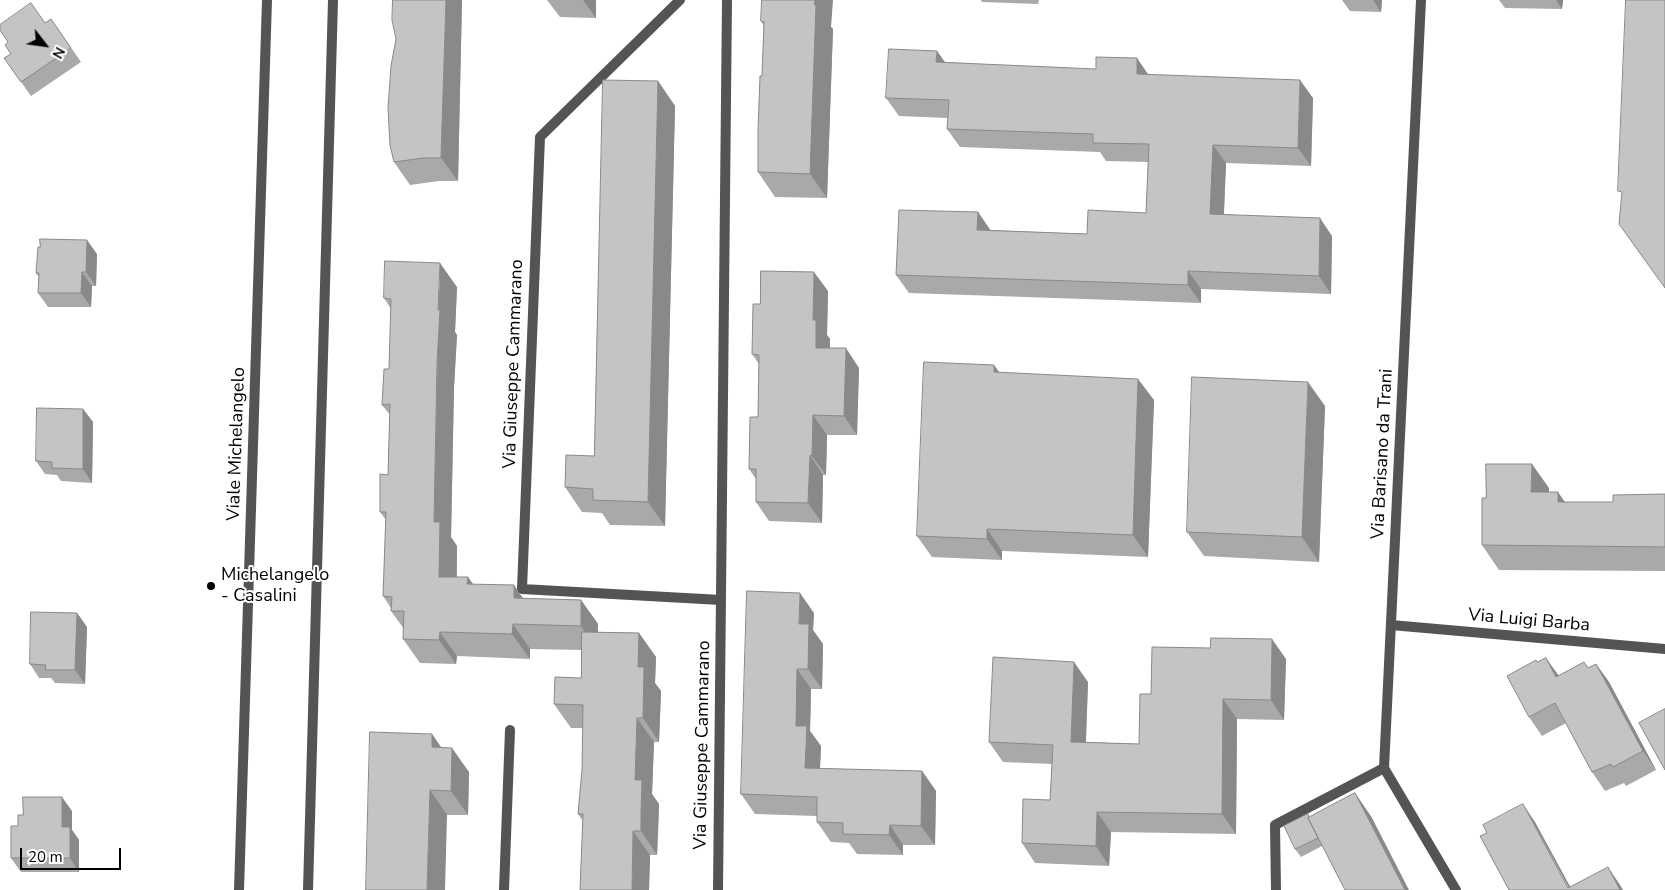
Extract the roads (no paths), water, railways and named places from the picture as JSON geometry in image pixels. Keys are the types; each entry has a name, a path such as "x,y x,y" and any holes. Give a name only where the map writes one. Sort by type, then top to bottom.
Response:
{"street":[{"name":"Viale Michelangelo","path":"239,890 267,0"},
{"path":"308,890 333,0"},
{"name":"Via Giuseppe Cammarano","path":"680,0 540,137 522,589 721,600"},
{"name":"Via Giuseppe Cammarano","path":"718,890 727,0"},
{"name":"Via Barisano da Trani","path":"1384,768 1421,0"},
{"name":"Via Luigi Barba","path":"1391,625 1665,649"},
{"path":"504,890 510,730"},
{"path":"1276,890 1275,826 1384,768 1456,890"}],"place":[{"name":"Michelangelo - Casalini","path":"211,586"}]}
